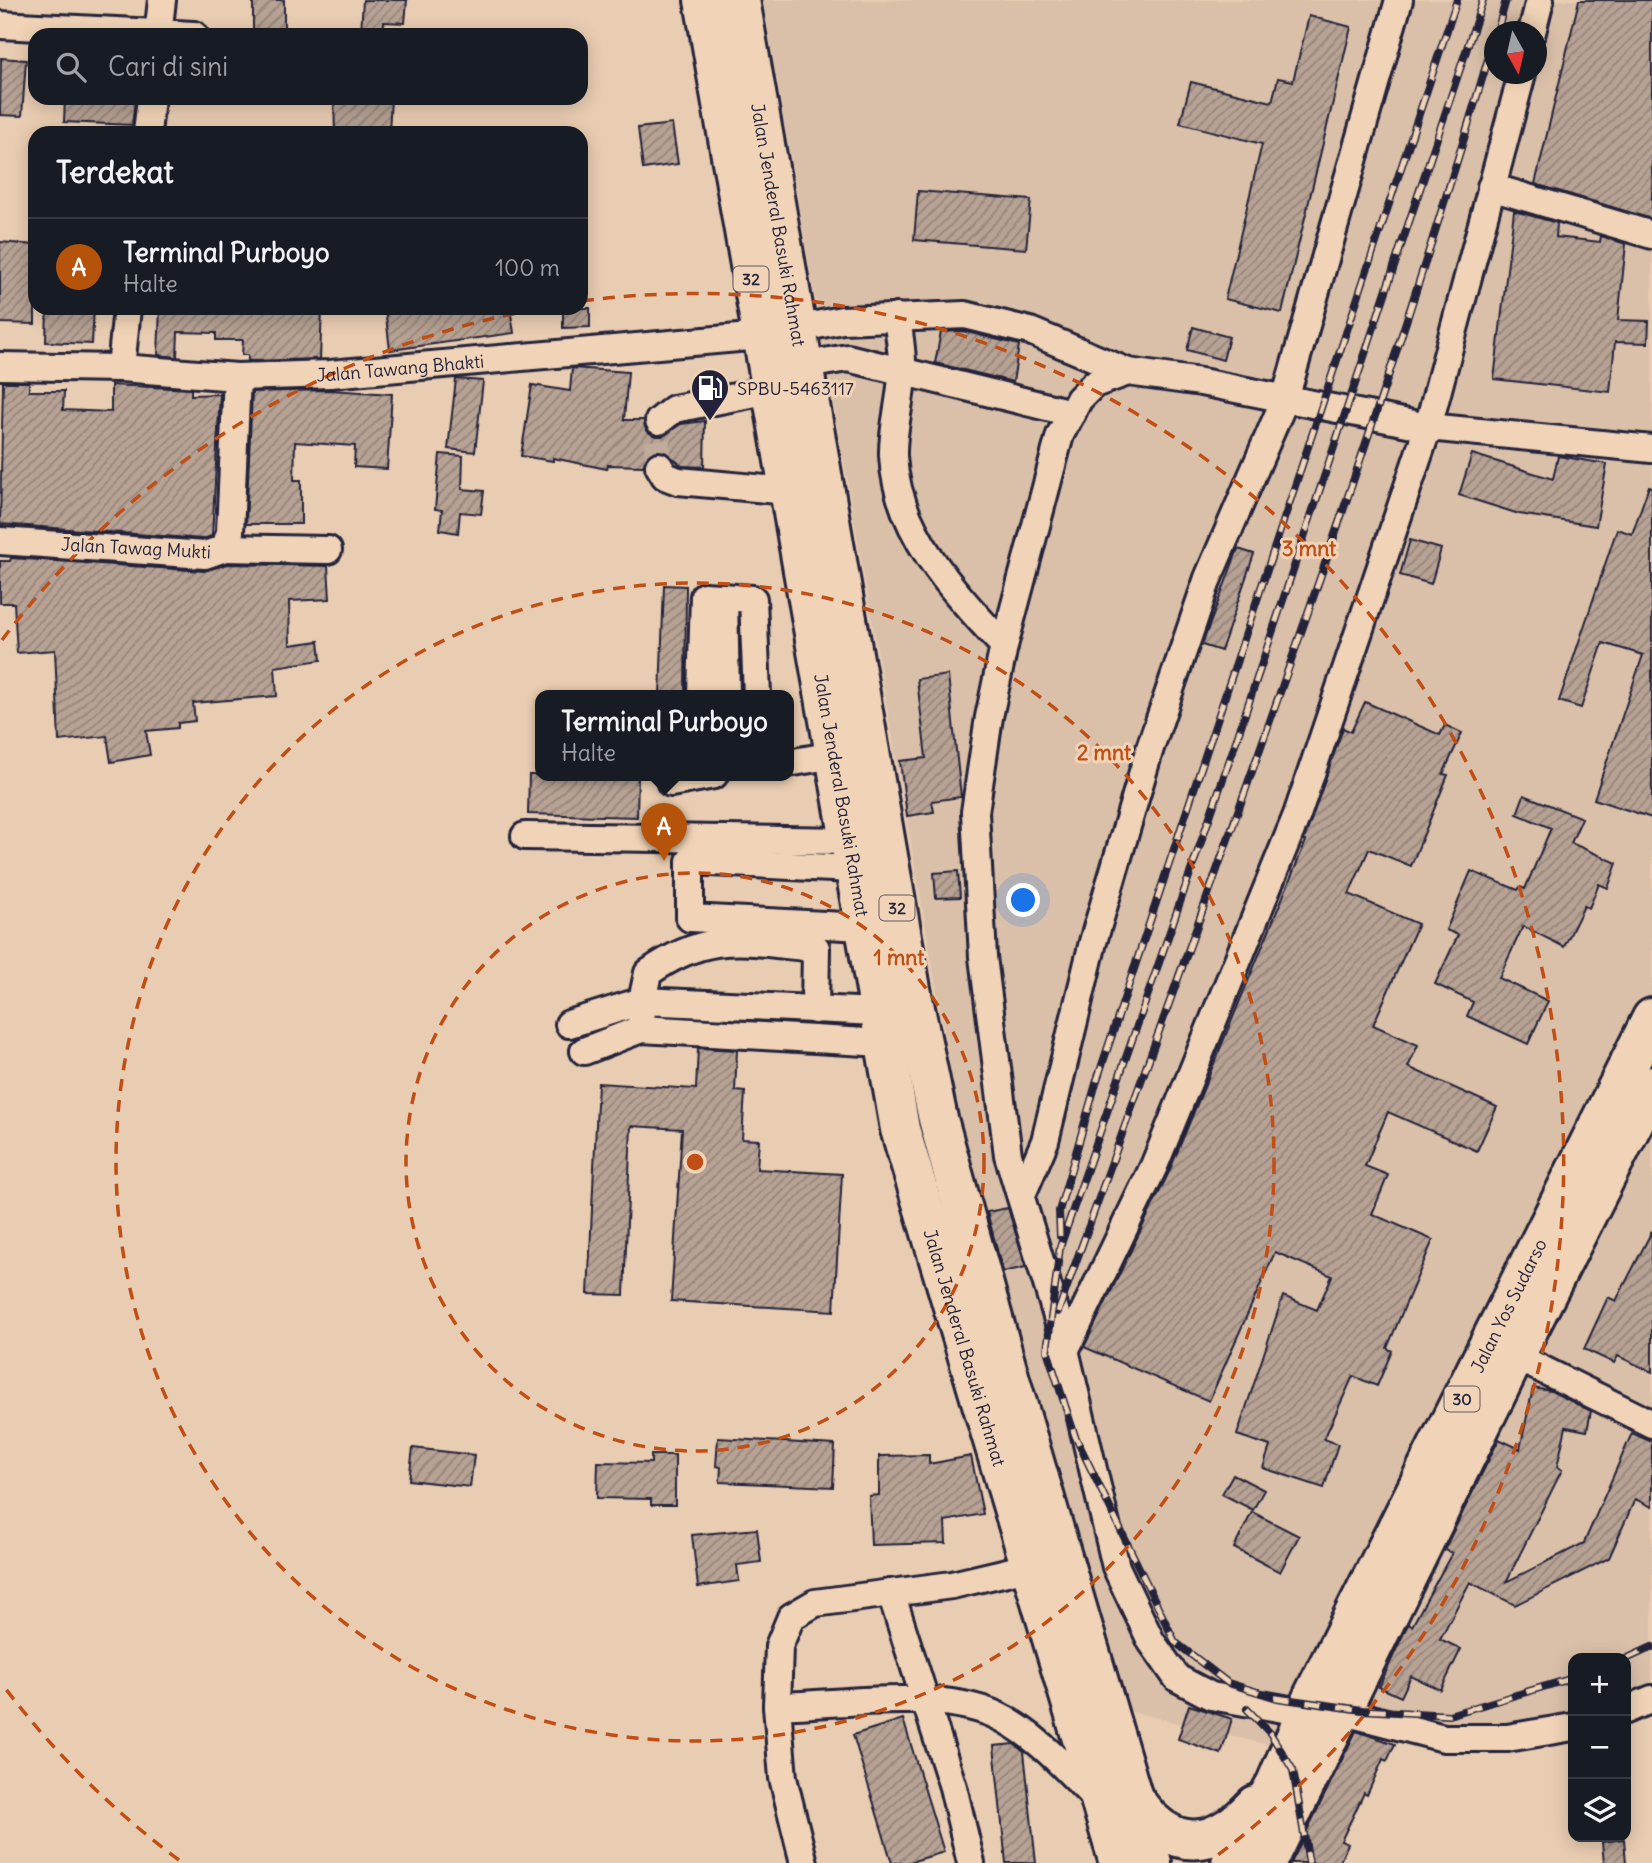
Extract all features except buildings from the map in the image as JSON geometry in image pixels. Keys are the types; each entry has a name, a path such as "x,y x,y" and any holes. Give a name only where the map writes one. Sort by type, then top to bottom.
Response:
{"highway":[{"name":"Jalan Jenderal Basuki Rahmat","path":"704,0 834,755 938,1119 1047,1562 1115,1807"},
{"name":"Jalan Jenderal Basuki Rahmat","path":"740,0 806,374 856,831 863,927 900,1129 1047,1562"},
{"name":"Jalan Yos Sudarso","path":"1289,1786 1503,1349 1652,1018"},
{"name":"Jalan Yos Sudarso","path":"1503,1349 1652,1086"},
{"name":"30","path":"1115,1807 1152,1823 1172,1836 1197,1840 1220,1834 1289,1786"},
{"name":"30","path":"1233,1863 1262,1839 1289,1786"},
{"name":"30","path":"1267,1863 1289,1786"},
{"name":"32","path":"1115,1807 1144,1863"}],"street":[{"path":"159,28 162,0"},
{"path":"1535,21 1540,0"},
{"path":"1021,1197 1049,1130 1093,942 1150,748 1208,578 1285,400 1391,5"},
{"path":"0,25 53,28"},
{"path":"1065,1351 1154,1167 1297,815 1428,427 1519,84"},
{"path":"148,126 150,105"},
{"path":"1491,187 1652,235"},
{"path":"121,368 126,315"},
{"name":"Jalan Tawang Bhakti","path":"0,366 121,368 237,377 330,374 551,356 766,365 798,328 842,320 965,315 1030,331 1128,372"},
{"path":"897,317 902,370 893,455 900,499 908,523 961,600 1004,646"},
{"path":"659,421 674,409 766,365 806,374 848,358 1072,413"},
{"path":"1568,1728 1507,1738 1444,1738 1323,1712 1211,1696 1177,1678 1151,1641 1115,1567 1065,1351 1008,1155 983,957 975,812 1004,646 1060,435 1072,413 1094,384 1128,372 1201,382 1428,427 1652,449"},
{"name":"Jalan Tawag Mukti","path":"0,541 205,555 225,548 230,532 237,377"},
{"path":"659,466 665,476 678,481 789,491"},
{"path":"225,548 328,550"},
{"path":"701,690 704,596 753,599 757,690"},
{"path":"724,597 726,690"},
{"path":"794,761 834,755"},
{"path":"671,783 680,781"},
{"path":"525,836 856,831"},
{"path":"856,831 690,861 690,918 863,927"},
{"path":"641,1030 642,1002 649,974 677,953 723,940 816,948 815,1010"},
{"path":"569,1024 642,1002 815,1010 880,1027"},
{"path":"584,1051 641,1030 880,1027"},
{"path":"1503,1349 1652,1424"},
{"path":"804,1863 782,1778 777,1706 779,1646 791,1617 815,1603 951,1585 1047,1562"},
{"path":"891,1593 953,1787 971,1863"},
{"path":"1631,1708 1652,1699"},
{"path":"777,1706 925,1701 963,1704 997,1716 1020,1729 1115,1807"}],"shaded area":[{"path":"763,0 1652,0 1652,1696 1631,1705 1631,1653 1568,1653 1568,1733 1530,1750 1356,1725 1265,1744 1124,1710 969,1174"}],"tunnel":[{"path":"659,421 656,433 659,466"}],"railway":[{"path":"1060,1236 1059,1211 1097,1080 1457,0"},
{"path":"1483,0 1232,753 1060,1247 1047,1350 1075,1436 1175,1642 1228,1683 1277,1698 1362,1710 1449,1715 1568,1679"},
{"path":"1500,21 1506,0"},
{"path":"1058,1312 1340,519 1394,360 1484,72"},
{"path":"1631,1657 1652,1647"},
{"path":"1247,1709 1270,1733 1293,1770 1309,1863"}],"place":[{"name":"SPBU-5463117","path":"710,422"},
{"name":"Terminal Purboyo","path":"664,861"}]}
